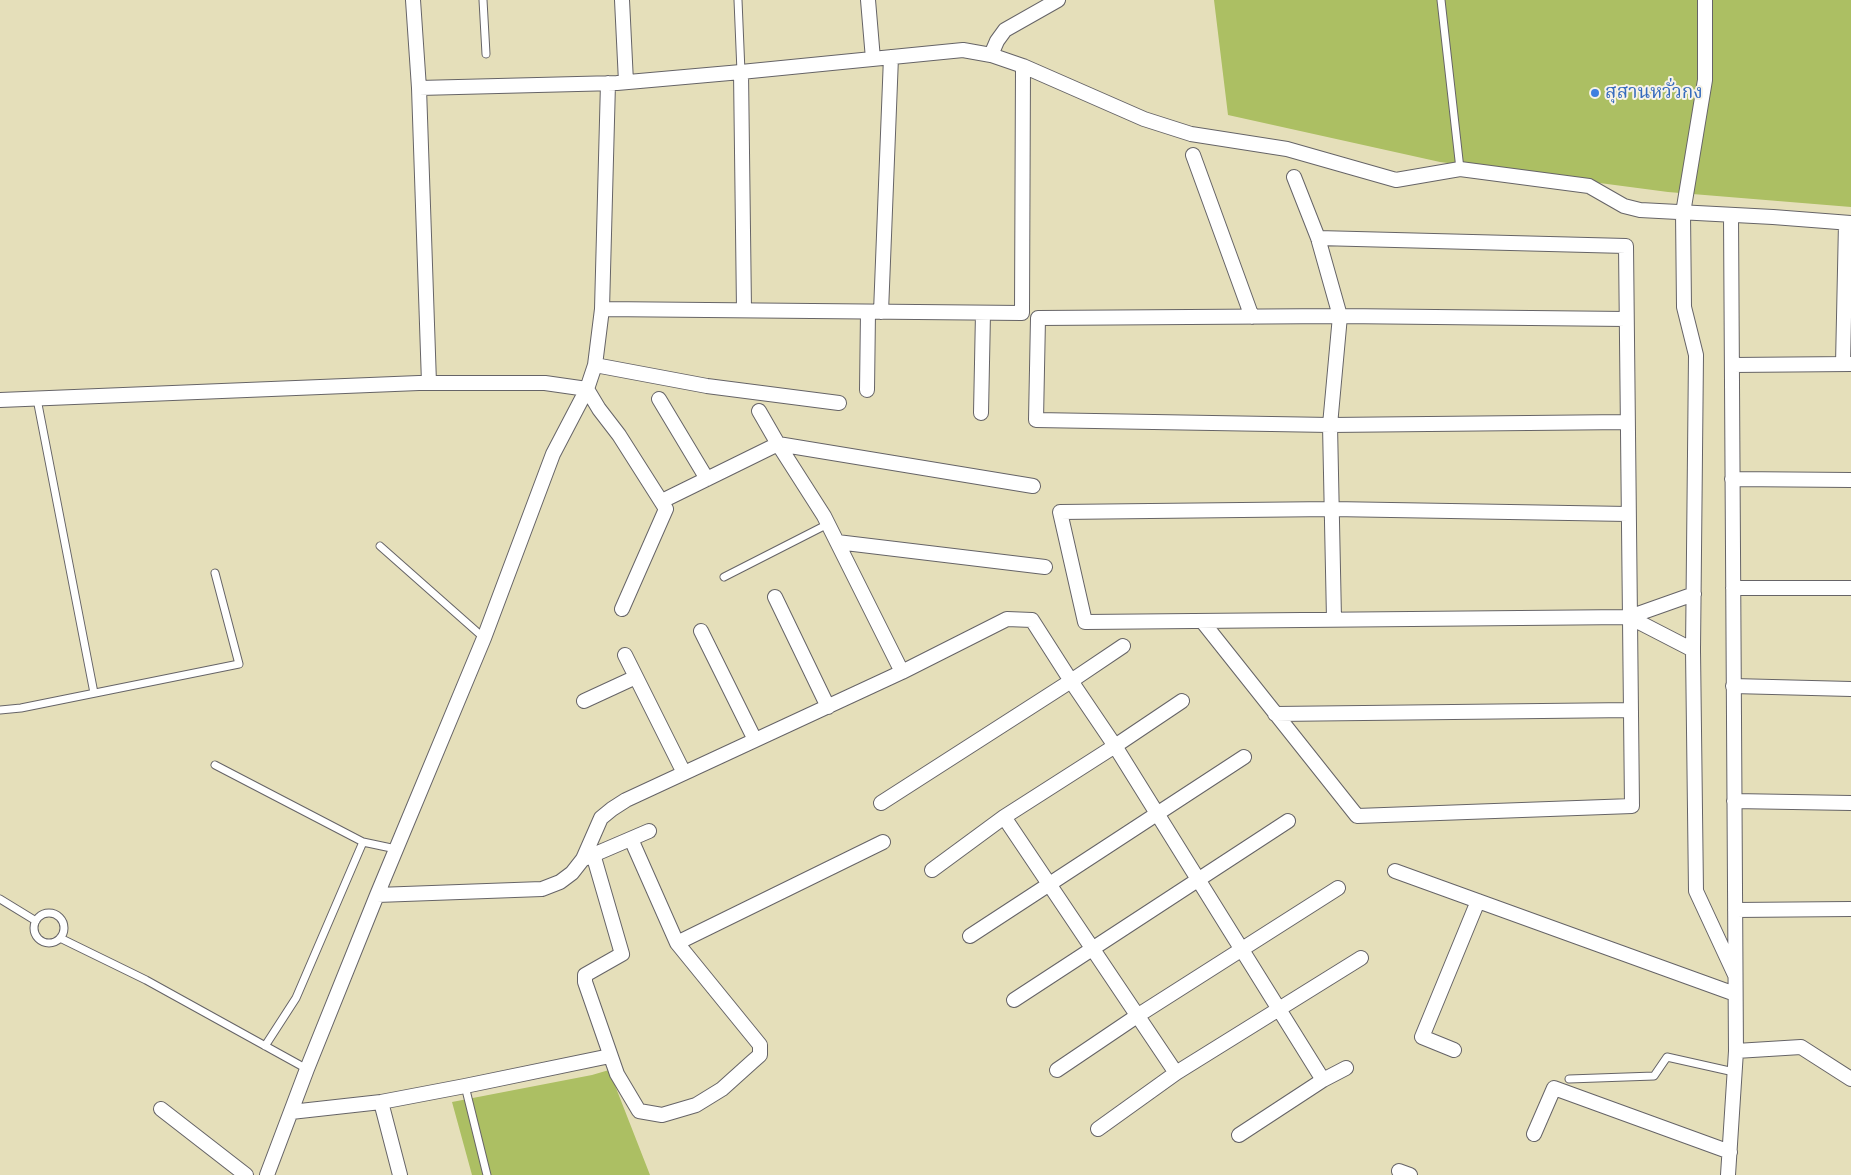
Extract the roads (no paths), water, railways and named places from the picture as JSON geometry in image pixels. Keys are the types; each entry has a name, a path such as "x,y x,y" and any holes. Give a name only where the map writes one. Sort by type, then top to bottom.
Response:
{"street":[{"path":"413,0 419,88 428,383"},
{"path":"622,0 626,82"},
{"path":"868,0 873,60"},
{"path":"991,55 996,41 1005,30 1016,22 1058,0"},
{"path":"1705,0 1705,80 1683,213 1684,308 1696,355 1693,650 1696,891 1735,975"},
{"path":"419,88 626,82 963,50 991,55 1023,66 1144,119 1191,134 1287,149 1396,180 1460,169 1589,186 1624,206 1640,210 1848,223 1847,364 1732,365"},
{"path":"867,390 891,58"},
{"path":"602,309 1022,313 1023,66"},
{"path":"741,72 744,310"},
{"path":"267,1175 307,1068 484,638 553,454 587,389 595,364 602,309 608,83"},
{"path":"1193,155 1252,317"},
{"path":"1294,176 1318,238 1340,316 1330,425 1334,619"},
{"path":"1728,1175 1736,1051 1731,215"},
{"path":"1202,620 1357,816 1632,806 1626,246 1318,238"},
{"path":"981,413 983,313"},
{"path":"1626,319 1340,316 1038,318 1036,420 1330,425 1627,422"},
{"path":"595,364 707,386 839,404"},
{"path":"0,400 428,383 545,383 587,389 666,509 622,608"},
{"path":"659,399 707,479"},
{"path":"759,411 828,524 902,672"},
{"path":"662,501 778,444 1033,486"},
{"path":"1732,479 1851,480"},
{"path":"1628,514 1332,509 1060,512 1085,622 1630,617 1694,594"},
{"path":"837,542 1046,567"},
{"path":"1733,588 1851,588"},
{"path":"775,597 828,707"},
{"path":"1630,617 1693,650"},
{"path":"631,839 677,944 760,1045 760,1055 722,1089 696,1105 662,1115 639,1111 617,1074 585,982 585,975 622,954 588,857 602,818 612,809 684,773 902,672 1007,619 1032,620 1116,746 1323,1080"},
{"path":"701,630 755,740"},
{"path":"881,803 1122,646"},
{"path":"625,654 684,773"},
{"path":"584,702 636,677"},
{"path":"1734,686 1851,689"},
{"path":"932,870 1004,817 1116,746 1182,701"},
{"path":"1275,714 1631,710"},
{"path":"970,936 1244,757"},
{"path":"1734,801 1851,803"},
{"path":"1004,817 1176,1073"},
{"path":"1014,1000 1288,821"},
{"path":"377,895 542,889 560,882 588,857 649,832"},
{"path":"677,944 883,842"},
{"path":"1395,871 1735,994"},
{"path":"1057,1070 1338,888"},
{"path":"1454,1050 1422,1037 1478,902"},
{"path":"1735,910 1851,909"},
{"path":"1098,1129 1176,1073 1361,958"},
{"path":"1736,1051 1801,1047 1851,1079"},
{"path":"291,1112 381,1102 610,1056"},
{"path":"1239,1135 1323,1080 1346,1068"},
{"path":"1534,1134 1554,1088 1730,1152"},
{"path":"381,1102 400,1175"},
{"path":"161,1109 246,1175"}],"lane":[{"path":"482,0 486,54"},
{"path":"738,0 741,72"},
{"path":"1441,0 1460,169"},
{"path":"37,399 94,693"},
{"path":"724,577 828,524"},
{"path":"380,546 484,638"},
{"path":"0,710 21,708 239,664 215,573"},
{"path":"215,765 363,842 396,849"},
{"path":"265,1046 296,998 363,842"},
{"path":"0,898 36,921"},
{"path":"47,913 57,915 64,926 60,938 52,942 42,940 35,931 36,921 47,913"},
{"path":"60,938 146,980 307,1068"},
{"path":"1569,1079 1654,1076 1667,1057 1734,1072"},
{"path":"465,1086 487,1175"}],"place":[{"name":"สุสานหวั่วกง","path":"1595,93"}]}
